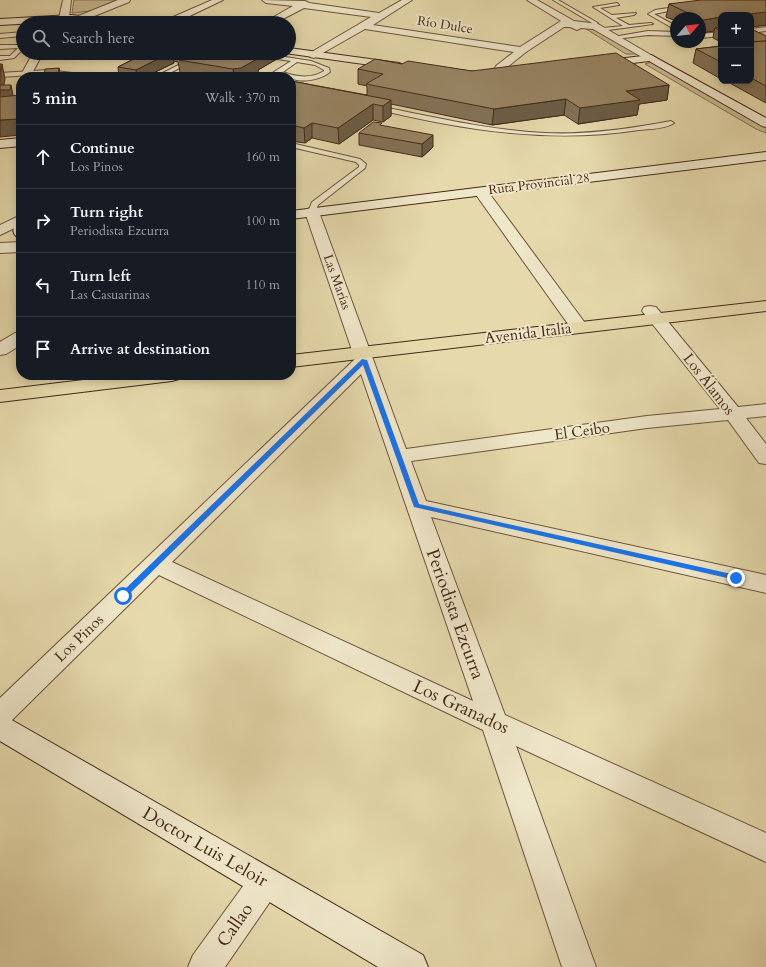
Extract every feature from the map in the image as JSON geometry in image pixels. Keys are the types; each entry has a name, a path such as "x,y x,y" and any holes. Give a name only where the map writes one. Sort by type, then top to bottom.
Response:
{"main road":[{"name":"Avenida Italia","path":"296,360 766,298"},
{"name":"Avenida Italia","path":"654,314 766,306"},
{"name":"Avenida Italia","path":"296,352 361,352"},
{"path":"0,387 58,380"},
{"path":"0,396 131,380"}],"street":[{"path":"67,0 67,16"},
{"path":"86,16 126,0"},
{"path":"183,16 219,0"},
{"path":"266,0 381,16"},
{"path":"282,16 314,0"},
{"path":"314,55 408,0"},
{"path":"531,0 598,40"},
{"path":"0,22 16,21"},
{"path":"497,76 500,68 522,50 558,26 562,24 592,25 766,123"},
{"name":"Río Dulce","path":"363,26 522,50"},
{"path":"619,52 672,84"},
{"path":"296,56 314,55 412,68"},
{"path":"592,65 651,58"},
{"path":"28,72 34,60"},
{"path":"484,77 513,74"},
{"path":"0,144 16,142"},
{"name":"Ruta Provincial 28","path":"296,214 766,156"},
{"path":"481,192 577,324"},
{"name":"Las Marías","path":"312,212 361,352"},
{"path":"0,231 16,222"},
{"path":"0,248 16,247"},
{"name":"Los Álamos","path":"654,314 733,413 766,458"},
{"path":"0,350 16,340"},
{"name":"Periodista Ezcurra","path":"361,352 494,723 579,967"},
{"name":"Los Pinos","path":"0,715 156,564 361,352"},
{"name":"El Ceibo","path":"399,456 647,422 766,410"},
{"path":"416,506 766,584"},
{"name":"Los Granados","path":"156,564 494,723 766,848"},
{"name":"Doctor Luis Leloir","path":"0,727 411,967"},
{"name":"Callao","path":"205,967 265,882"}],"lane":[{"path":"556,0 596,23 592,25"},
{"path":"602,12 617,7 596,7 602,12 628,27"},
{"path":"670,25 650,14 655,11 685,7"},
{"path":"611,17 634,14"},
{"path":"620,22 642,19"},
{"path":"603,30 651,24"},
{"path":"754,31 766,29"},
{"path":"616,38 648,33 670,34"},
{"path":"706,35 718,34"},
{"path":"0,36 16,35"},
{"path":"0,42 16,42"},
{"path":"0,47 16,43"},
{"path":"0,53 16,52"},
{"path":"0,58 12,57 16,53"},
{"path":"296,57 324,66 327,69 327,72 318,76 304,78 296,77"},
{"path":"168,72 192,60"},
{"path":"280,72 279,70 288,60"},
{"path":"0,75 16,75"},
{"path":"367,106 444,122 527,134 592,135 671,123"},
{"path":"296,146 358,160 363,164 362,168 315,204 312,212"}],"shaded area":[{"path":"74,0 116,0 91,11 72,13"},
{"path":"583,27 592,27 637,54 626,54"},
{"path":"652,62 766,126 766,133 756,129 645,64"}],"building":[{"path":"701,0 766,0 766,12 754,13 754,12 718,12 718,18 706,20 706,12 686,12 669,4"},
{"path":"754,30 766,36 766,41 754,42"},
{"path":"766,41 766,86 754,80 754,42"},
{"path":"718,46 718,60 696,49"},
{"path":"616,53 669,85 626,91 640,100 580,108 566,99 494,109 366,84 383,74 358,69 375,59 402,64 408,61 472,71"},
{"path":"132,60 156,60 136,70 118,67"},
{"path":"179,60 255,60 241,68 233,69"},
{"path":"59,68 59,72 45,72 45,69"},
{"path":"296,82 391,100 383,106 373,104 338,128 312,123 304,128 296,126"},
{"path":"0,85 11,85 10,90 0,90"},
{"path":"16,95 16,119 0,120 0,97"},
{"path":"373,122 382,123 380,125 433,135 422,144 359,133"}],"route":[{"path":"123,596 364,360 416,506 736,578"}]}
